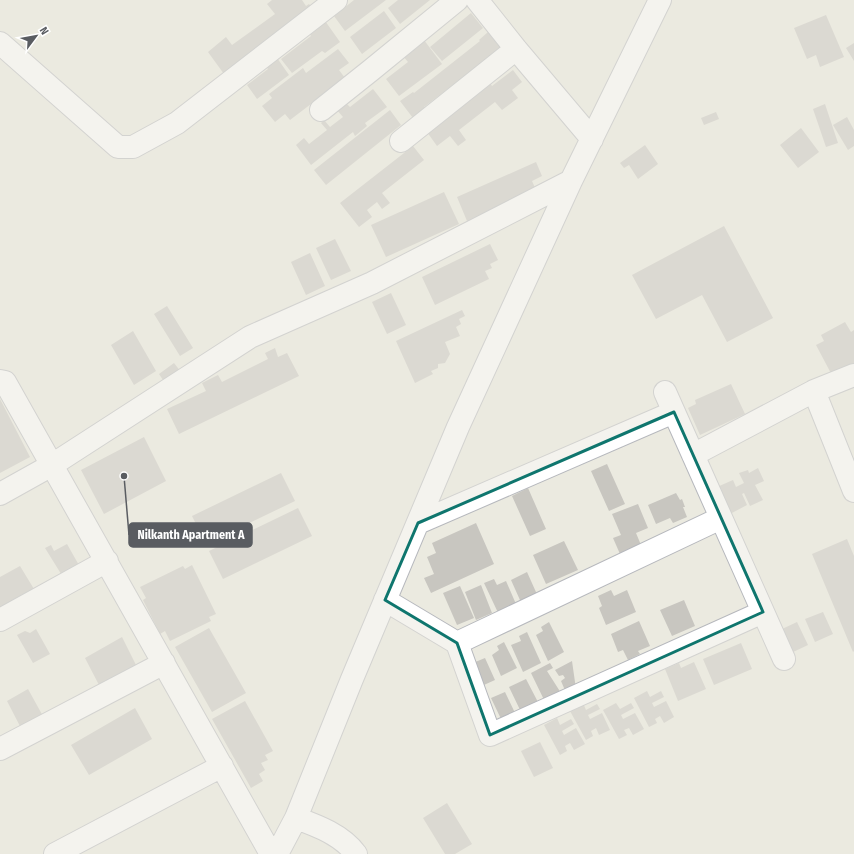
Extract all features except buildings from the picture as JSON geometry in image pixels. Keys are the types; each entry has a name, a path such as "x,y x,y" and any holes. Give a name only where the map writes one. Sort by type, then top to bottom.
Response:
{"street":[{"path":"0,43 118,148 133,147 178,123 336,0"},
{"path":"320,110 457,0"},
{"path":"478,0 516,49 592,138"},
{"path":"277,854 296,818 385,600 458,427 570,181 660,0"},
{"path":"401,141 516,49"},
{"path":"0,494 52,465 250,336 372,283 570,181"},
{"path":"693,455 814,391 854,375"},
{"path":"0,381 5,382 271,854"},
{"path":"814,391 854,491"},
{"path":"665,392 784,659"},
{"path":"418,523 674,412"},
{"path":"457,644 721,518"},
{"path":"0,620 107,561"},
{"path":"385,600 457,644 490,735 763,612"},
{"path":"0,749 164,662"},
{"path":"55,854 222,766"},
{"path":"296,818 320,826 350,846 356,854"}],"highlighted area":[{"path":"674,412 763,612 490,735 457,643 385,600 418,523"}],"place":[{"name":"Nilkanth Apartment A","path":"124,476"}]}
